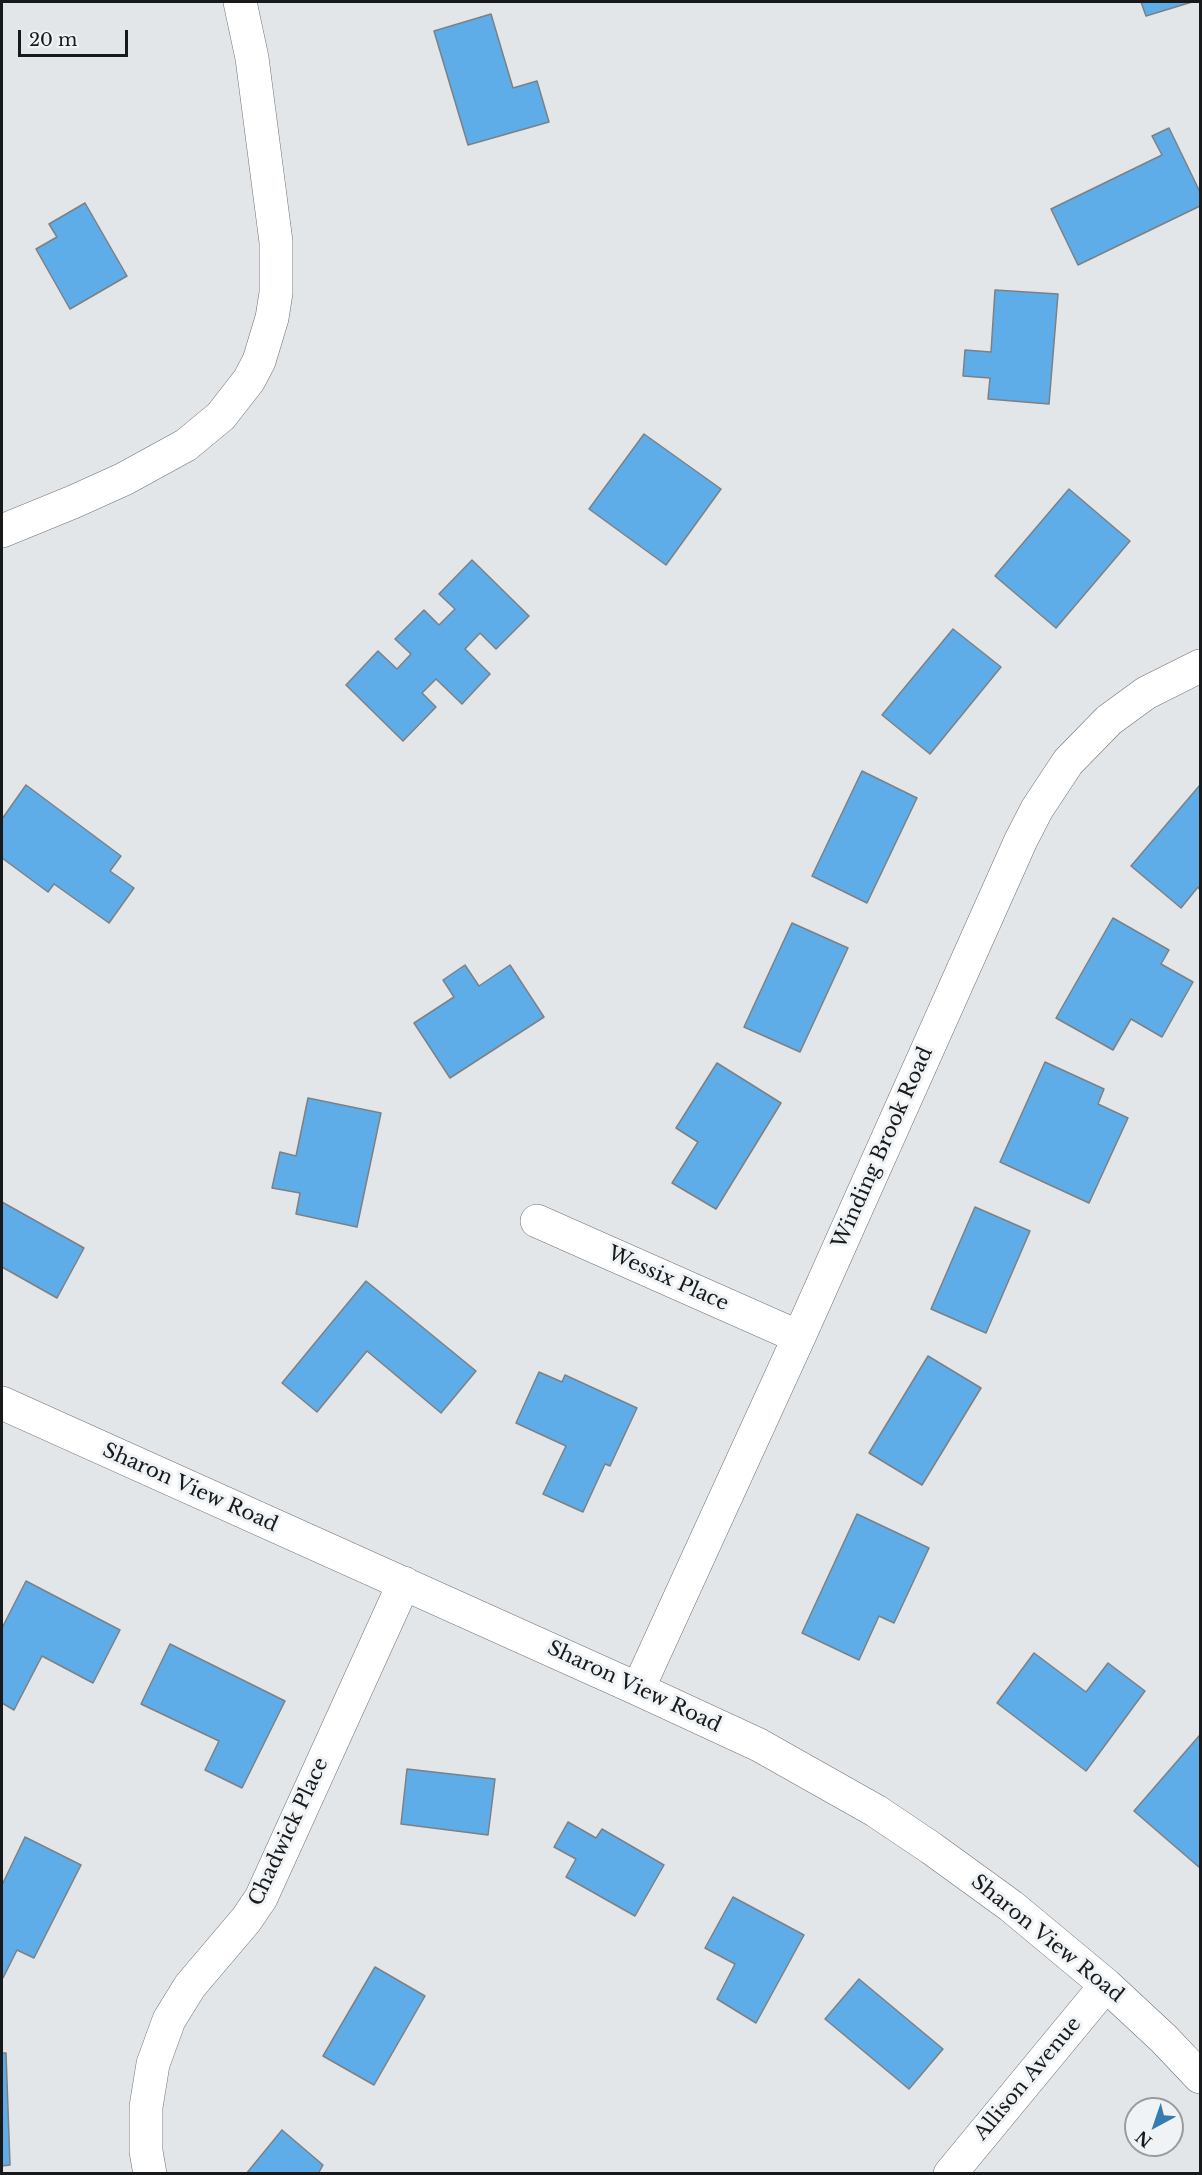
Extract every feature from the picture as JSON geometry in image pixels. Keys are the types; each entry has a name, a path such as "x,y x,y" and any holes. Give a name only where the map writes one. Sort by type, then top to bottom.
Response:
{"street":[{"path":"2,531 114,483 186,445 221,416 249,380 259,361 272,318 276,293 276,242 252,58 240,2"},
{"name":"Winding Brook Road","path":"638,1689 799,1336 1011,861 1037,809 1068,762 1109,720 1146,693 1200,666"},
{"name":"Wessix Place","path":"537,1221 799,1336"},
{"name":"Sharon View Road","path":"2,1403 759,1745 876,1811 932,1848 1011,1906 1106,1984 1200,2077"},
{"name":"Chadwick Place","path":"150,2174 146,2151 146,2107 153,2064 170,2020 190,1986 246,1920 261,1898 404,1583"},
{"name":"Allison Avenue","path":"950,2174 1106,1984"}],"building":[{"path":"1141,2 1192,2 1146,16"},
{"path":"491,14 513,88 537,81 549,122 468,145 434,31"},
{"path":"1169,128 1200,192 1200,206 1078,265 1051,209 1162,155 1152,136"},
{"path":"85,203 127,276 70,309 36,249 57,237 49,224"},
{"path":"995,290 1058,294 1049,404 988,399 990,378 963,376 965,350 991,352"},
{"path":"644,434 721,489 666,565 589,509"},
{"path":"1069,489 1130,541 1056,628 995,576"},
{"path":"472,560 529,616 496,649 480,633 465,649 490,674 462,704 436,679 422,693 436,707 403,741 346,685 378,651 397,669 411,654 395,639 424,610 439,625 455,609 439,594"},
{"path":"953,629 1001,667 930,754 882,715"},
{"path":"862,771 917,798 867,903 812,876"},
{"path":"26,785 121,856 110,871 134,888 109,923 54,884 48,892 2,858 2,819"},
{"path":"1200,785 1200,890 1198,887 1181,908 1131,866"},
{"path":"1113,918 1169,950 1161,964 1193,982 1162,1037 1131,1019 1113,1050 1056,1018"},
{"path":"792,923 848,948 800,1052 744,1027"},
{"path":"465,965 479,986 510,965 544,1017 450,1078 414,1023 454,997 443,980"},
{"path":"1045,1062 1104,1089 1098,1104 1128,1118 1089,1203 1000,1162"},
{"path":"717,1063 781,1103 716,1209 672,1183 698,1142 676,1128"},
{"path":"308,1098 381,1113 357,1227 296,1214 300,1193 272,1188 280,1152 296,1156"},
{"path":"2,1202 84,1248 57,1298 2,1267"},
{"path":"975,1207 1030,1231 986,1333 931,1309"},
{"path":"366,1281 476,1371 441,1413 367,1351 317,1412 282,1383"},
{"path":"928,1356 981,1388 922,1485 869,1453"},
{"path":"539,1372 562,1382 565,1375 637,1408 610,1466 605,1464 583,1512 543,1494 566,1446 516,1423"},
{"path":"857,1514 929,1548 894,1623 879,1616 859,1660 802,1633"},
{"path":"26,1581 120,1630 93,1683 42,1656 14,1710 2,1703 2,1628"},
{"path":"170,1644 285,1701 242,1788 205,1770 219,1741 141,1704"},
{"path":"1034,1653 1086,1692 1108,1663 1145,1691 1086,1771 997,1703"},
{"path":"1200,1737 1200,1868 1134,1811"},
{"path":"407,1769 495,1779 488,1835 401,1824"},
{"path":"568,1822 596,1838 602,1829 664,1865 635,1916 566,1877 576,1859 554,1847"},
{"path":"25,1837 81,1865 34,1958 17,1950 3,1978 2,1885"},
{"path":"733,1897 804,1935 756,2023 717,1999 735,1964 705,1948"},
{"path":"375,1967 425,1996 374,2085 323,2056"},
{"path":"859,1979 943,2049 909,2089 825,2019"},
{"path":"2,2053 6,2053 10,2165 2,2166"},
{"path":"282,2130 323,2165 318,2174 246,2174"}]}
